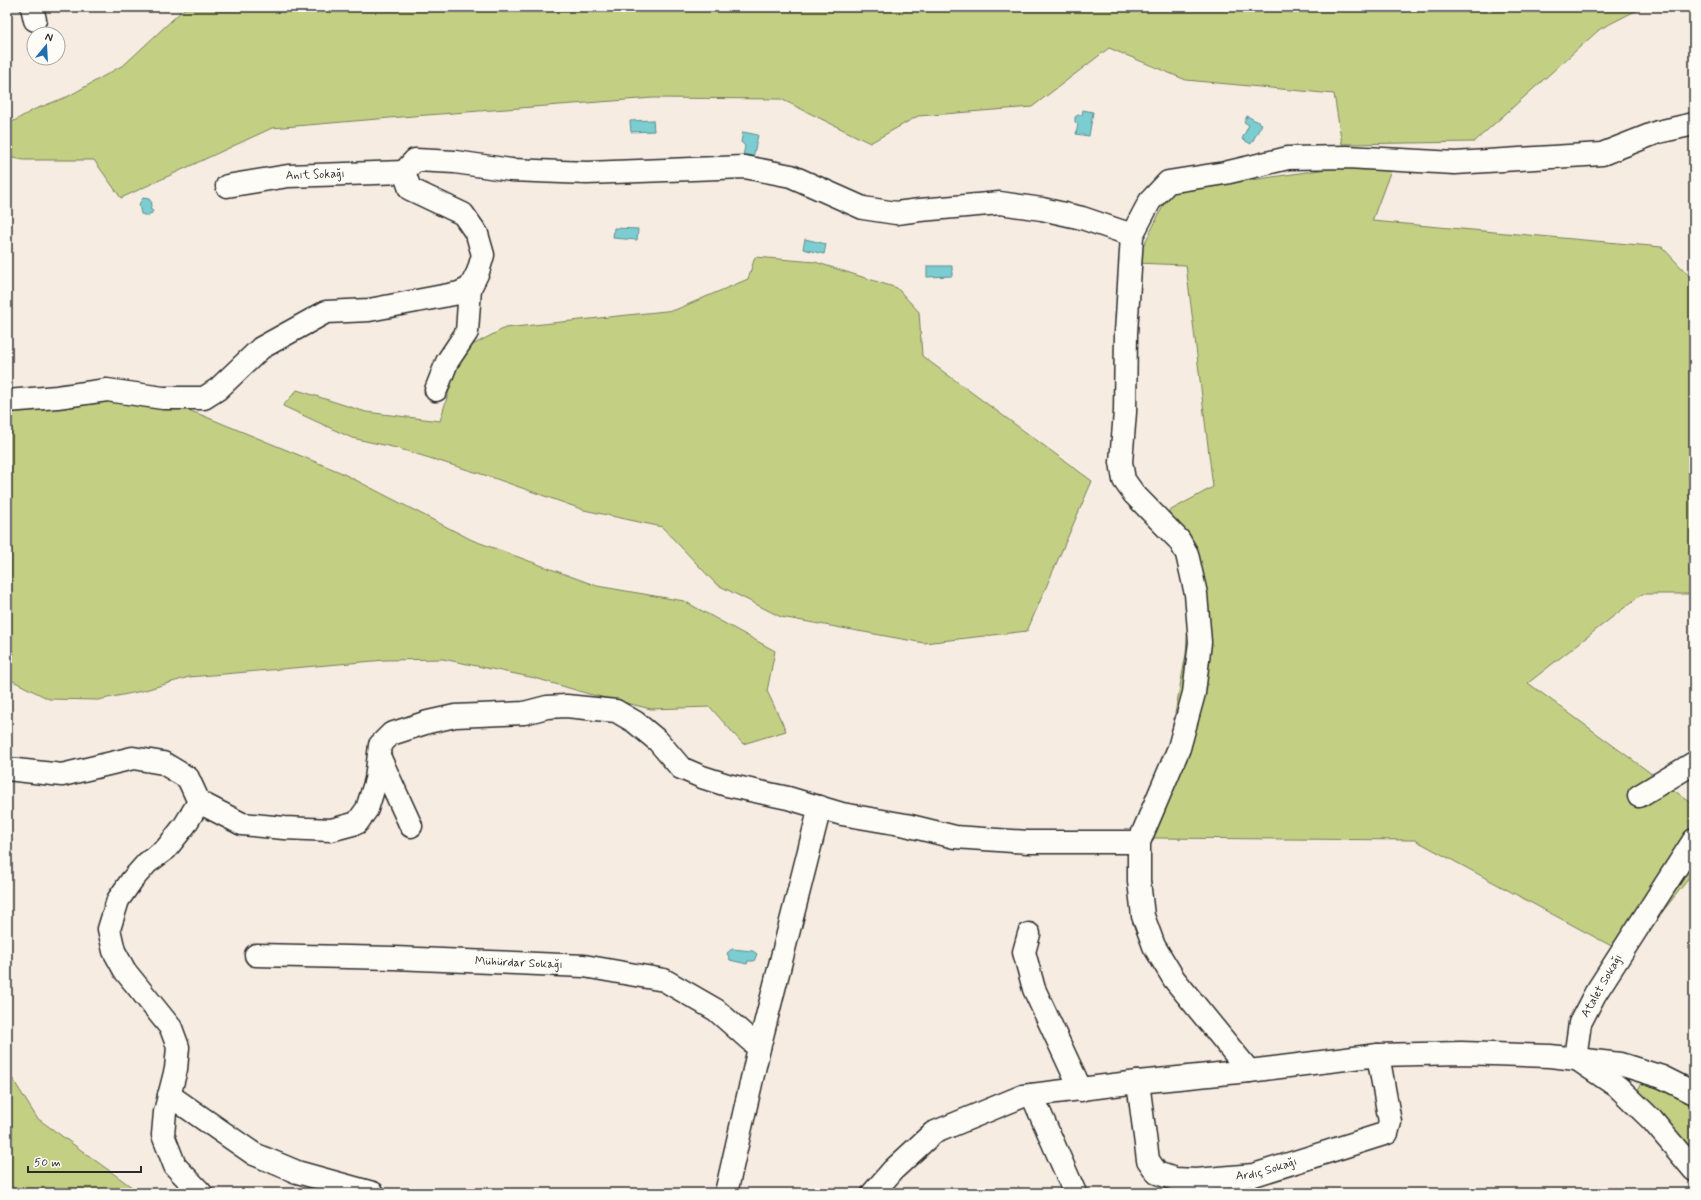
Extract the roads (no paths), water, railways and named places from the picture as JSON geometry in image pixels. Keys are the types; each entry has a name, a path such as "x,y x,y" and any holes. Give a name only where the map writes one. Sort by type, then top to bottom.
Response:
{"street":[{"path":"1249,1071 1174,979 1154,946 1143,916 1139,881 1139,842 1179,748 1194,693 1200,642 1196,594 1187,554 1179,540 1134,494 1124,480 1122,462 1126,412 1126,333 1132,235 1150,201 1168,182 1225,174 1288,158 1347,157 1455,163 1602,154 1658,132 1694,124"},
{"path":"436,390 447,362 467,332 470,288 484,256 477,234 463,214 410,189 404,172 416,160 455,162 511,170 588,173 745,167 791,176 863,208 896,213 1000,203 1042,209 1082,218 1132,235"},
{"name":"Anıt Sokağı","path":"227,186 288,176 404,172"},
{"path":"7,401 57,397 107,390 163,398 204,398 218,389 261,348 326,312 369,310 459,294 470,288"},
{"path":"7,769 62,775 133,758 163,763 188,778 199,802 242,824 331,830 357,824 367,809 376,780 380,745 391,734 428,722 455,716 524,713 547,707 566,706 616,711 635,722 658,741 681,768 728,785 788,798 842,814 906,825 955,837 1028,842 1139,842"},
{"path":"379,756 411,826"},
{"path":"1639,796 1694,763"},
{"path":"199,802 185,825 166,849 147,863 132,880 118,900 109,929 114,951 125,971 171,1028 178,1047 176,1069 165,1112 163,1135 175,1166 201,1193"},
{"path":"726,1193 759,1048 820,807"},
{"name":"Atalet Sokağı","path":"1575,1058 1580,1023 1595,994 1694,840"},
{"path":"1029,934 1024,952 1034,989 1081,1090"},
{"name":"Mühürdar Sokağı","path":"256,955 394,958 584,966 664,980 716,1010 759,1048"},
{"path":"873,1193 893,1170 933,1133 1024,1096 1138,1082 1249,1071 1378,1055 1468,1053 1599,1060 1636,1067 1662,1077 1694,1093"},
{"name":"Ardıç Sokağı","path":"1138,1082 1148,1160 1157,1174 1176,1179 1196,1180 1254,1175 1387,1133 1390,1122 1378,1055"},
{"path":"1575,1058 1618,1087 1652,1120 1694,1170"},
{"path":"169,1095 254,1154 297,1172 373,1193"},
{"path":"1032,1095 1076,1193"}],"water":[{"path":"1083,110 1093,112 1089,136 1076,134 1078,124 1075,122 1075,117 1082,115"},
{"path":"1247,116 1262,124 1251,144 1242,139 1249,125 1244,122"},
{"path":"653,120 654,131 631,132 630,121"},
{"path":"743,132 758,135 753,158 743,156 745,146 741,142"},
{"path":"143,198 149,199 152,203 150,209 153,211 148,216 141,214 139,204"},
{"path":"614,228 638,229 637,240 613,238"},
{"path":"805,239 826,244 824,254 803,249"},
{"path":"927,266 952,266 952,276 927,277"},
{"path":"732,949 753,951 757,954 754,961 748,961 747,964 730,960 727,953"}]}
